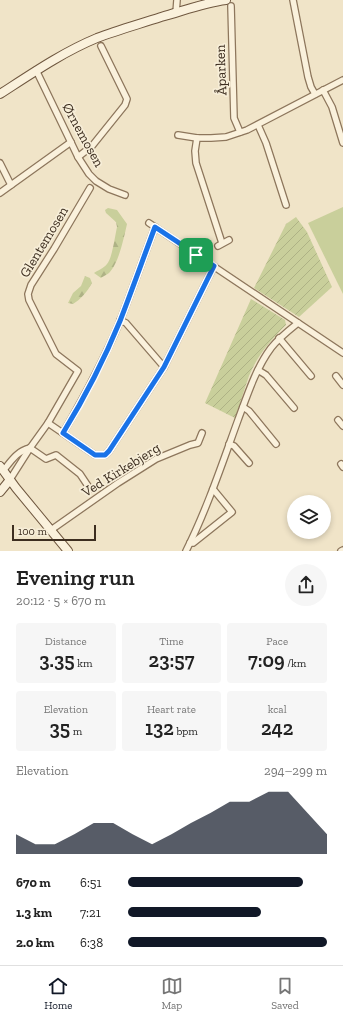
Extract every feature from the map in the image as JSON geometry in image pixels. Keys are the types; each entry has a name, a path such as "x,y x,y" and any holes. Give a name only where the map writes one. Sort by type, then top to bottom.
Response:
{"street":[{"path":"177,0 178,12"},
{"path":"293,0 308,77 315,94"},
{"path":"0,94 36,70 97,38 200,5 228,3"},
{"name":"Åparken","path":"228,3 234,118 240,132"},
{"path":"78,157 92,146 125,105 127,99 101,46"},
{"name":"Ørnemosen","path":"36,70 78,157 89,174 96,181 109,189 125,195"},
{"path":"178,135 197,138 226,137 258,125 343,80"},
{"path":"323,90 332,107 343,143"},
{"path":"258,125 266,143 286,205"},
{"path":"197,138 195,151 196,163 220,244 229,240"},
{"path":"0,193 71,142"},
{"path":"0,162 11,185"},
{"name":"Glentemosen","path":"9,481 48,423 78,371 56,354 28,300 28,294 31,285 90,188"},
{"path":"149,223 343,353"},
{"path":"63,433 95,376 120,320 155,227"},
{"path":"48,423 95,455 105,455 121,434 164,367 214,266"},
{"path":"120,320 126,323 164,367"},
{"path":"186,551 202,517 258,370 279,338 298,323"},
{"path":"279,338 311,376"},
{"path":"258,370 266,375 294,408"},
{"path":"336,376 343,385"},
{"path":"243,407 250,412 276,444"},
{"path":"338,420 343,426"},
{"name":"Ved Kirkebjerg","path":"51,530 118,483 156,459 198,443 202,433"},
{"path":"229,444 234,446 250,463"},
{"path":"30,448 46,459 56,455 80,474 90,489"},
{"name":"Glentemosen","path":"1,470 18,453 22,450 30,448"},
{"path":"1,470 68,551"},
{"path":"0,492 9,481"},
{"path":"190,543 193,543 232,512 213,489"}],"green space":[{"path":"343,207 343,294 308,223"},
{"path":"108,208 117,210 127,224 121,250 116,263 109,273 101,278 94,273 104,267 109,261 117,227 116,222 106,213 105,210"},
{"path":"296,217 307,232 332,287 299,317 254,288 286,224"},
{"path":"85,276 90,278 92,283 84,295 76,302 73,304 68,303 73,293 81,286"},
{"path":"251,299 285,320 286,325 270,342 252,369 235,418 205,403"}],"route":[{"path":"155,227 196,255 214,266 164,367 109,451 105,455 95,455 63,433 105,356 155,227"}]}
